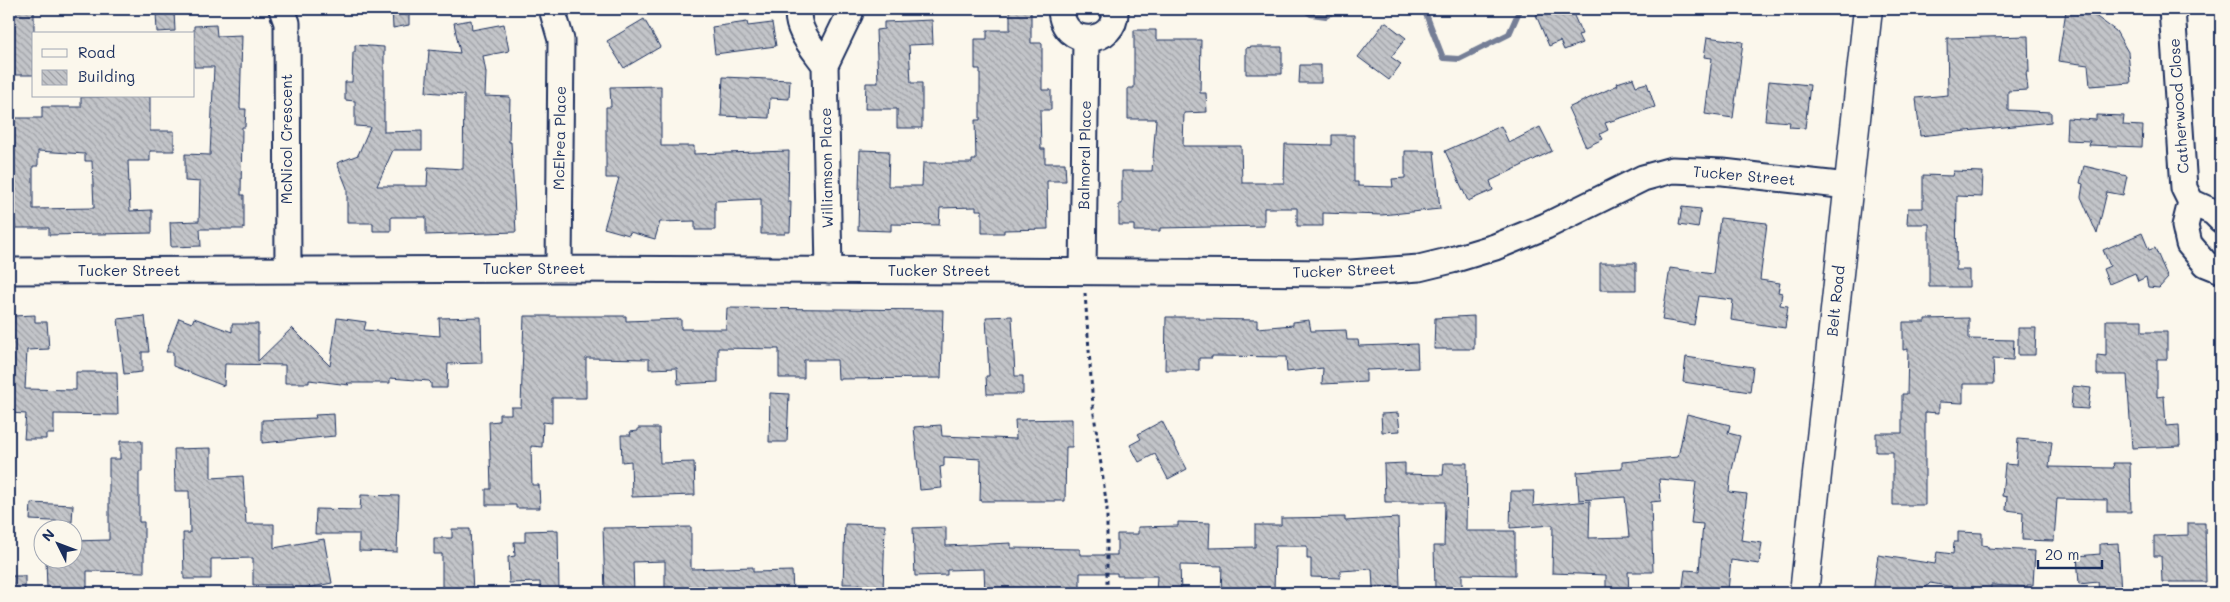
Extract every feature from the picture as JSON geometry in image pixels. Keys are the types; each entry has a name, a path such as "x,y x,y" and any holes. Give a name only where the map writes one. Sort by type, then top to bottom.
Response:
{"street":[{"name":"McNicol Crescent","path":"282,9 287,23 288,270"},
{"name":"McElrea Place","path":"552,9 561,40 559,269"},
{"path":"799,9 798,13 802,31 825,65"},
{"name":"Williamson Place","path":"830,271 825,65 850,13 850,9"},
{"path":"1062,9 1064,25 1070,32 1086,39 1095,38 1110,28 1114,21 1115,9"},
{"name":"Belt Road","path":"1804,593 1868,9"},
{"name":"Catherwood Close","path":"2172,9 2184,188 2191,202"},
{"name":"Balmoral Place","path":"1083,271 1086,39"},
{"name":"Tucker Street","path":"9,271 559,269 1351,273 1419,268 1494,247 1546,226 1643,178 1672,170 1723,172 1848,186"},
{"path":"2221,220 2213,212 2191,202 2185,226 2190,244 2206,264 2221,270"}],"path":[{"path":"1083,271 1093,407 1107,508 1107,593"}],"building":[{"path":"9,9 34,9 32,75 9,75"},
{"path":"392,9 409,9 409,25 393,28"},
{"path":"1010,9 1031,9 1031,43 1042,43 1042,90 1051,90 1051,110 1040,110 1041,149 1045,149 1045,163 1065,163 1066,181 1047,181 1048,229 1004,230 1004,233 982,233 982,210 976,210 976,207 940,208 939,225 891,224 891,231 858,230 860,150 889,151 888,186 922,186 923,163 972,163 972,160 976,160 975,120 980,120 980,69 975,69 975,39 987,39 987,30 1010,30"},
{"path":"1553,9 1555,15 1571,9 1582,34 1578,35 1582,43 1564,50 1560,41 1549,46 1536,15"},
{"path":"174,11 175,31 157,32 156,12"},
{"path":"2066,11 2094,15 2116,31 2128,52 2131,83 2090,86 2088,65 2058,61"},
{"path":"644,19 660,47 624,68 607,41"},
{"path":"471,20 472,30 504,24 509,51 483,56 486,73 485,96 510,97 509,142 511,142 516,232 426,235 426,217 391,217 391,231 373,231 373,223 347,223 347,188 337,163 358,155 370,127 355,126 355,101 345,100 345,82 352,82 355,45 384,47 384,132 422,131 422,150 393,150 377,186 427,186 428,167 463,169 464,95 426,92 429,50 460,53 454,23"},
{"path":"932,20 933,44 909,45 911,83 922,83 922,128 897,128 897,109 865,109 866,83 878,83 876,30 884,29 884,22"},
{"path":"747,22 748,26 772,23 776,46 715,54 712,27"},
{"path":"1385,22 1406,38 1391,57 1401,64 1389,80 1358,57"},
{"path":"216,25 217,36 242,35 240,109 246,109 245,127 242,127 241,195 244,195 244,229 200,229 201,246 171,247 170,222 199,221 200,182 185,181 185,154 210,155 214,67 195,67 194,26"},
{"path":"1134,30 1156,30 1156,40 1201,40 1200,93 1206,93 1207,112 1184,113 1183,146 1241,146 1242,183 1284,183 1285,144 1332,145 1332,135 1354,135 1354,182 1358,182 1358,186 1393,187 1392,179 1405,178 1405,151 1434,151 1440,209 1382,215 1323,213 1323,226 1297,226 1297,208 1264,208 1264,226 1160,228 1160,231 1134,231 1134,225 1119,225 1119,204 1122,204 1122,171 1152,171 1156,119 1128,119 1128,88 1134,88"},
{"path":"2028,36 2029,72 2026,72 2028,90 2008,91 2008,110 2051,112 2051,122 1920,136 1916,98 1948,95 1947,38"},
{"path":"1707,37 1743,42 1733,118 1705,114 1712,58 1704,57"},
{"path":"1282,47 1282,74 1246,74 1246,48"},
{"path":"1300,65 1321,65 1321,83 1299,83"},
{"path":"723,77 790,80 789,99 770,98 769,118 721,116"},
{"path":"1633,78 1636,86 1647,83 1655,107 1605,123 1608,130 1600,134 1603,139 1586,147 1568,108 1618,85 1617,83"},
{"path":"1769,81 1810,85 1805,128 1789,127 1790,122 1765,120"},
{"path":"661,86 661,146 694,146 694,154 789,151 788,202 791,202 790,232 785,232 785,234 761,234 761,199 715,201 715,230 695,230 695,221 660,222 655,239 630,232 629,235 604,228 619,178 606,178 606,107 611,107 610,87"},
{"path":"81,98 150,98 150,131 174,131 174,151 150,151 150,161 128,161 130,211 152,210 152,233 49,235 49,228 9,228 10,118 42,118 42,107 81,107","holes":["38,151 85,154 85,161 92,161 94,208 33,209 33,166 38,166"]},
{"path":"2096,115 2124,116 2123,125 2143,126 2142,147 2089,145 2090,141 2066,140 2067,118 2096,120"},
{"path":"1501,126 1509,143 1540,127 1552,151 1490,181 1493,190 1468,201 1445,151"},
{"path":"2084,166 2127,176 2123,195 2107,192 2097,234 2081,197 2083,184 2080,183"},
{"path":"1953,171 1983,172 1982,197 1957,196 1956,270 1969,270 1969,287 1929,287 1929,224 1907,224 1908,208 1923,208 1923,175 1952,176"},
{"path":"1682,207 1701,209 1698,228 1679,225"},
{"path":"1720,218 1767,223 1760,280 1780,283 1778,292 1782,293 1780,305 1788,306 1785,328 1731,320 1733,300 1699,296 1694,325 1662,320 1670,268 1713,274"},
{"path":"2142,233 2149,250 2155,248 2168,278 2159,288 2148,287 2146,277 2138,281 2135,273 2109,284 2103,269 2110,266 2103,250"},
{"path":"1600,263 1636,263 1636,290 1600,290"},
{"path":"727,308 943,310 941,378 838,379 837,360 804,360 804,378 779,378 779,349 718,348 718,382 678,384 677,368 649,369 649,359 586,358 586,398 552,398 552,423 543,422 542,447 531,446 532,485 539,485 540,508 516,508 516,505 486,505 486,489 491,489 489,422 499,421 499,414 511,414 511,407 521,407 524,316 626,316 626,321 681,319 681,329 726,329"},
{"path":"35,315 35,322 47,322 49,349 27,350 25,389 76,390 76,372 117,372 118,415 54,414 54,434 46,434 46,439 24,439 26,414 9,413 9,323 13,323 13,316"},
{"path":"145,316 149,352 142,352 142,372 124,374 118,319"},
{"path":"1012,316 1015,376 1023,376 1023,394 987,394 986,376 989,376 986,317"},
{"path":"1474,316 1474,349 1434,349 1435,318"},
{"path":"481,317 482,363 448,364 447,388 431,388 429,381 390,378 390,383 347,383 349,385 309,380 309,383 285,383 285,365 225,364 224,386 173,366 173,352 166,352 179,318 192,323 194,318 232,332 232,324 258,324 258,361 292,328 330,366 337,318 366,322 364,330 440,336 439,318"},
{"path":"1166,317 1257,320 1257,328 1293,325 1293,322 1309,320 1311,331 1346,330 1347,340 1358,340 1359,346 1417,344 1418,368 1366,370 1366,382 1322,384 1323,368 1287,372 1286,357 1212,356 1212,358 1199,358 1199,370 1165,370"},
{"path":"1969,318 1969,339 2014,340 2013,360 1993,359 1994,384 1963,384 1963,403 1939,402 1939,413 1925,412 1925,505 1893,505 1893,452 1876,452 1876,433 1902,433 1902,394 1907,394 1908,349 1903,350 1903,322 1925,322 1925,319"},
{"path":"2106,320 2142,320 2142,332 2167,332 2167,359 2157,359 2157,397 2164,396 2166,426 2179,425 2180,446 2132,448 2127,375 2097,375 2097,355 2106,356"},
{"path":"2018,328 2036,328 2035,355 2018,355"},
{"path":"1686,357 1753,367 1750,392 1683,382"},
{"path":"2073,386 2091,388 2088,409 2071,408"},
{"path":"770,393 789,394 787,442 769,442"},
{"path":"1398,413 1400,431 1382,432 1381,414"},
{"path":"334,414 335,436 262,443 262,420 316,418 315,415"},
{"path":"1687,414 1730,425 1728,433 1740,436 1731,474 1729,492 1747,494 1741,540 1762,543 1759,564 1731,560 1728,591 1682,593 1685,570 1699,571 1703,524 1691,523 1696,482 1659,479 1661,501 1651,502 1653,572 1628,572 1629,593 1606,593 1606,575 1552,573 1553,525 1510,528 1511,491 1534,491 1533,506 1590,501 1589,538 1629,537 1625,497 1579,500 1577,472 1622,469 1622,462 1678,457"},
{"path":"1072,419 1072,447 1066,447 1065,501 980,501 981,459 944,457 944,466 940,467 942,488 920,490 914,427 941,425 942,436 1016,439 1015,420"},
{"path":"1162,421 1187,469 1168,479 1155,454 1139,462 1130,445 1141,439 1138,434"},
{"path":"638,428 659,428 660,463 694,462 695,495 632,497 631,461 622,462 621,435 631,435 630,432 638,431"},
{"path":"2018,439 2052,442 2049,467 2114,468 2113,463 2130,463 2131,512 2107,512 2107,500 2057,499 2054,541 2022,540 2023,512 2006,510 2007,497 2002,496 2005,464 2016,465"},
{"path":"120,441 142,441 142,472 139,472 139,522 144,522 144,572 87,571 87,588 47,588 46,570 82,570 82,541 109,540 109,459 120,459"},
{"path":"211,448 211,478 243,476 246,524 274,524 274,548 324,539 332,583 293,591 292,585 253,585 253,558 211,559 211,579 184,579 183,533 190,533 189,491 175,491 174,449"},
{"path":"1405,463 1405,474 1443,475 1444,463 1467,463 1466,531 1515,531 1515,575 1462,574 1462,588 1435,588 1434,546 1444,546 1445,502 1385,502 1384,464"},
{"path":"361,495 399,496 397,552 359,551 359,534 315,534 316,509 360,510"},
{"path":"31,503 73,505 72,520 30,520"},
{"path":"1345,517 1345,521 1398,518 1400,587 1373,588 1372,569 1340,571 1340,578 1311,577 1311,559 1307,559 1307,546 1275,546 1274,593 1221,593 1222,566 1180,565 1181,592 1156,592 1157,576 1117,576 1117,573 1080,573 1080,592 1013,593 985,593 984,569 947,570 947,575 915,576 913,528 946,527 946,546 1011,543 1011,548 1080,549 1080,555 1117,555 1117,534 1138,534 1138,527 1178,526 1178,522 1210,523 1209,548 1255,547 1255,525 1281,525 1281,518"},
{"path":"2188,523 2205,523 2206,582 2162,582 2161,556 2154,556 2154,536 2188,535"},
{"path":"845,524 885,525 883,593 859,593 859,584 843,584"},
{"path":"691,527 691,569 753,567 753,572 792,571 793,593 723,593 720,588 665,588 665,561 633,562 634,593 605,593 603,528"},
{"path":"452,529 470,529 473,593 442,591 442,554 434,554 434,538 452,538"},
{"path":"558,530 559,593 540,593 540,582 509,583 508,557 515,556 514,542 525,542 525,531"},
{"path":"1958,532 1982,533 1982,545 1988,546 1988,548 2035,551 2033,585 2027,585 2027,587 1991,585 1991,593 1954,593 1954,587 1930,583 1921,593 1873,593 1878,555 1935,564 1937,552 1953,554 1954,542 1958,542"},
{"path":"2118,543 2121,593 2099,593 2098,582 2079,584 2077,556 2100,554 2100,544"},
{"path":"9,576 25,576 25,593 9,593"}],"waterway":[{"path":"1304,9 1311,14 1326,16 1337,9"},
{"path":"1424,9 1443,58 1459,59 1509,34 1520,9"}]}
